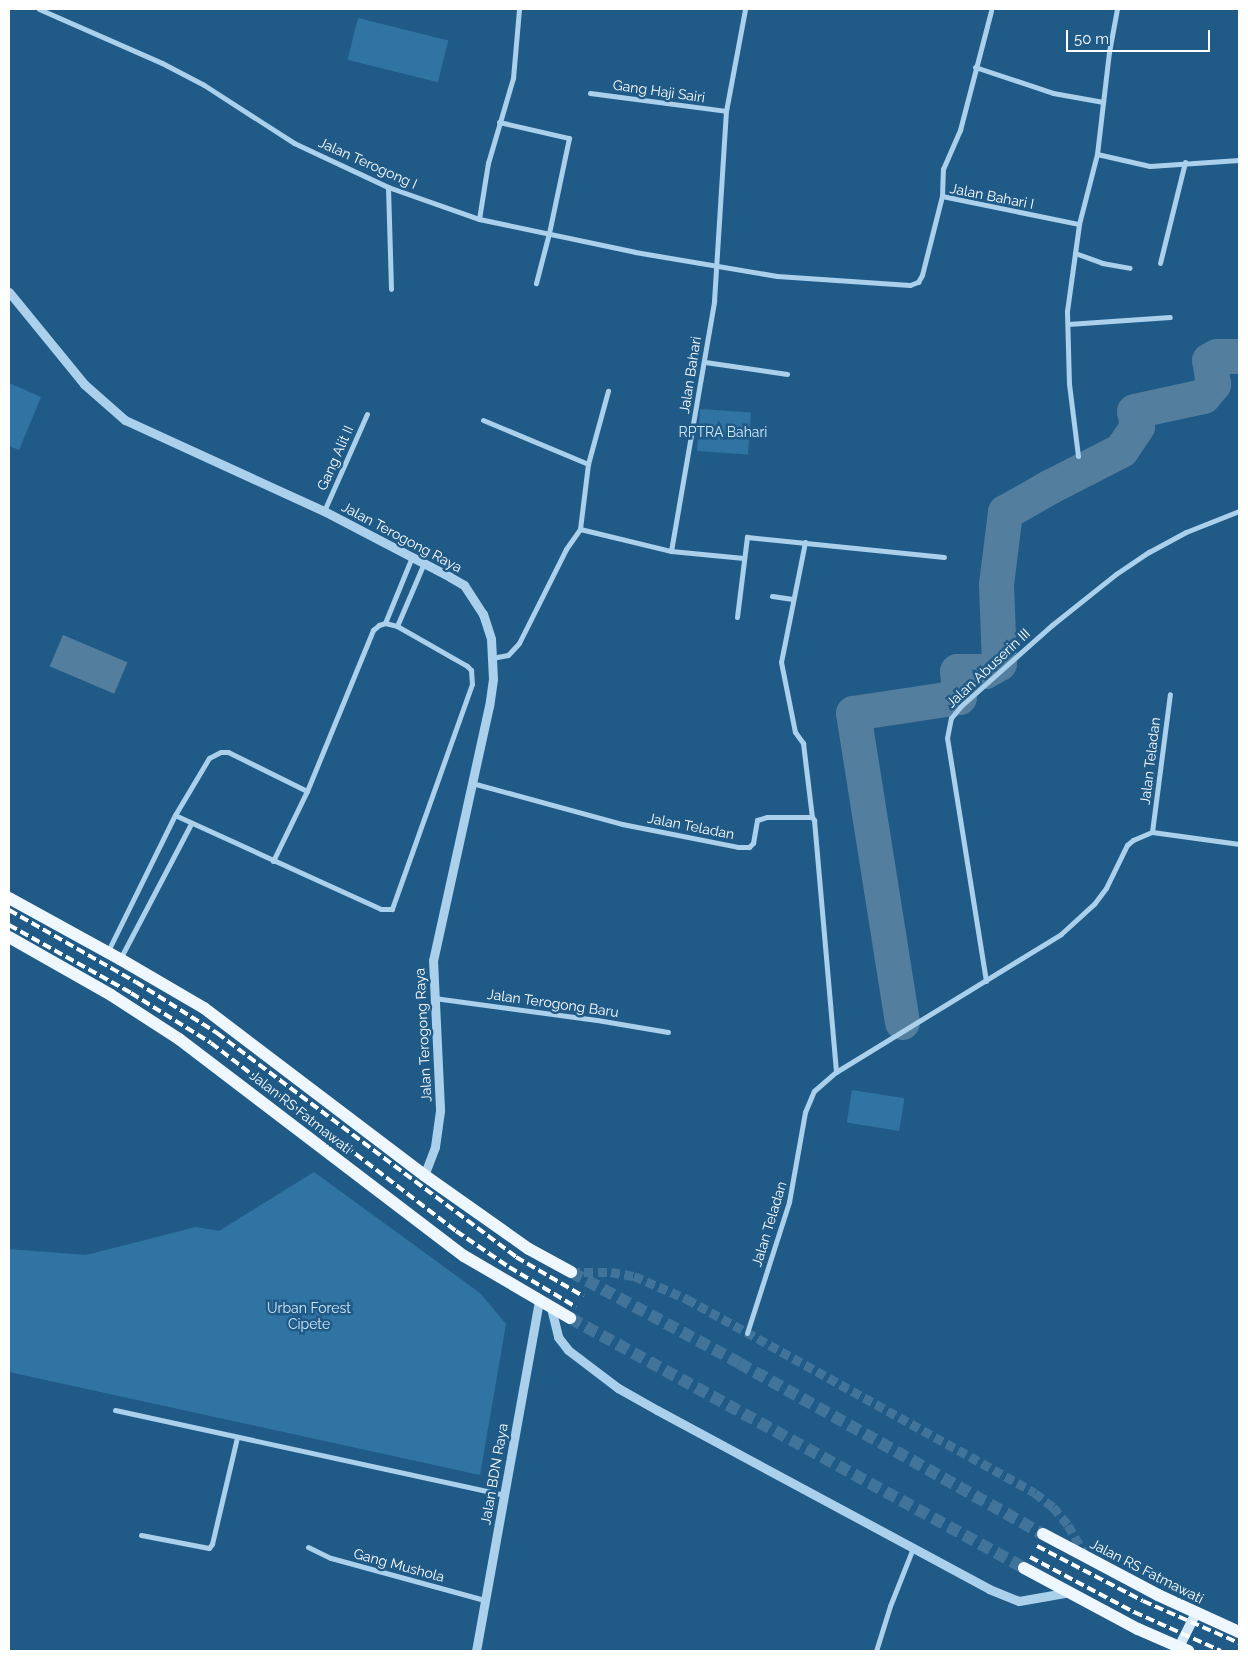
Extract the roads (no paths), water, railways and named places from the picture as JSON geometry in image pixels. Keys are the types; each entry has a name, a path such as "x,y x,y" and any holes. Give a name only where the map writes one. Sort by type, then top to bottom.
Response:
{"main road":[{"name":"Jalan RS Fatmawati","path":"9,898 108,952 204,1008 424,1175 529,1249 571,1272"},
{"name":"Jalan RS Fatmawati","path":"9,937 111,995 179,1039 464,1256 570,1318"},
{"name":"Jalan RS Fatmawati","path":"1043,1534 1196,1613 1239,1632"},
{"path":"1024,1568 1181,1650 1196,1613"}],"street":[{"name":"Jalan Terogong I","path":"39,9 162,63 204,86 294,143 388,186 479,219 635,252 716,266"},
{"path":"479,219 488,163 513,78 519,9"},
{"name":"Jalan Bahari","path":"671,551 714,301 726,111 745,9"},
{"path":"1078,456 1072,418 1067,311 1079,224 1097,154 1117,9"},
{"path":"942,196 943,169 960,130 991,11"},
{"path":"975,67 1053,93 1103,102"},
{"name":"Gang Haji Sairi","path":"590,93 726,111"},
{"path":"499,122 569,138 549,233 536,283"},
{"path":"1097,154 1140,165 1239,160"},
{"path":"1160,263 1185,162"},
{"path":"388,186 391,290"},
{"name":"Jalan Bahari I","path":"716,266 777,276 910,286 918,282 922,275 942,196 1079,224"},
{"path":"1075,254 1102,263 1130,268"},
{"name":"Jalan Terogong Raya","path":"9,292 84,384 125,420 324,511 424,563 464,585 483,614 491,638 493,679 489,706 433,960 440,1111 435,1146 424,1175"},
{"path":"1068,324 1170,317"},
{"path":"705,362 787,374"},
{"path":"492,658 508,655 519,643 566,548 580,529 588,464 608,391"},
{"name":"Gang Alit II","path":"324,511 367,414"},
{"path":"482,420 588,464"},
{"name":"Jalan Abuserin III","path":"986,981 947,738 951,718 961,706 1052,625 1116,574 1149,552 1186,532 1239,511"},
{"path":"580,529 671,551 744,558"},
{"path":"737,617 747,537 944,557"},
{"path":"805,542 781,662 795,732 802,743 812,817 814,820 836,1072"},
{"path":"273,861 307,791 373,630 385,623 412,557"},
{"path":"397,626 424,563"},
{"path":"772,596 793,599"},
{"path":"175,815 191,824 381,909 390,910 395,905 473,677 467,666 397,626 385,623"},
{"name":"Jalan Teladan","path":"747,1333 789,1202 809,1100 814,1091 836,1072 1062,934 1080,919 1106,888 1126,845 1152,832 1170,694"},
{"path":"108,952 175,815 209,758 221,752 228,752 307,791"},
{"name":"Jalan Teladan","path":"472,783 622,824 738,847 749,847 753,843 757,820 767,816 812,817"},
{"path":"120,959 191,824"},
{"path":"1152,832 1239,844"},
{"name":"Jalan Terogong Baru","path":"434,998 668,1032"},
{"name":"Jalan BDN Raya","path":"476,1651 539,1301"},
{"path":"551,1308 558,1336 568,1350 618,1388 989,1589 1019,1601 1070,1592"},
{"path":"115,1410 504,1495"},
{"path":"141,1535 209,1548 212,1544 237,1437"},
{"name":"Gang Mushola","path":"308,1547 331,1558 485,1600"},
{"path":"876,1651 890,1606 913,1548"}],"waterway":[{"path":"902,1022 853,713 959,697 957,671 985,671 999,663 996,584 1005,512 1121,450 1137,426 1134,411 1203,396 1213,384 1209,360 1217,356 1239,356"}],"tunnel":[{"path":"571,1272 611,1272 634,1276 687,1299 1035,1493 1053,1507 1068,1525 1087,1558"},
{"path":"571,1272 739,1363 1043,1534"},
{"path":"570,1318 1024,1568"}],"railway":[{"path":"9,910 136,982 217,1033 516,1257 583,1296"},
{"path":"9,925 131,993 211,1043 456,1231 509,1267 576,1307"},
{"path":"1037,1546 1143,1601 1239,1643"},
{"path":"1030,1557 1134,1612 1221,1651"}],"park label":[{"name":"RPTRA Bahari","path":"723,432"},
{"name":"Urban Forest Cipete","path":"309,1316"}]}
